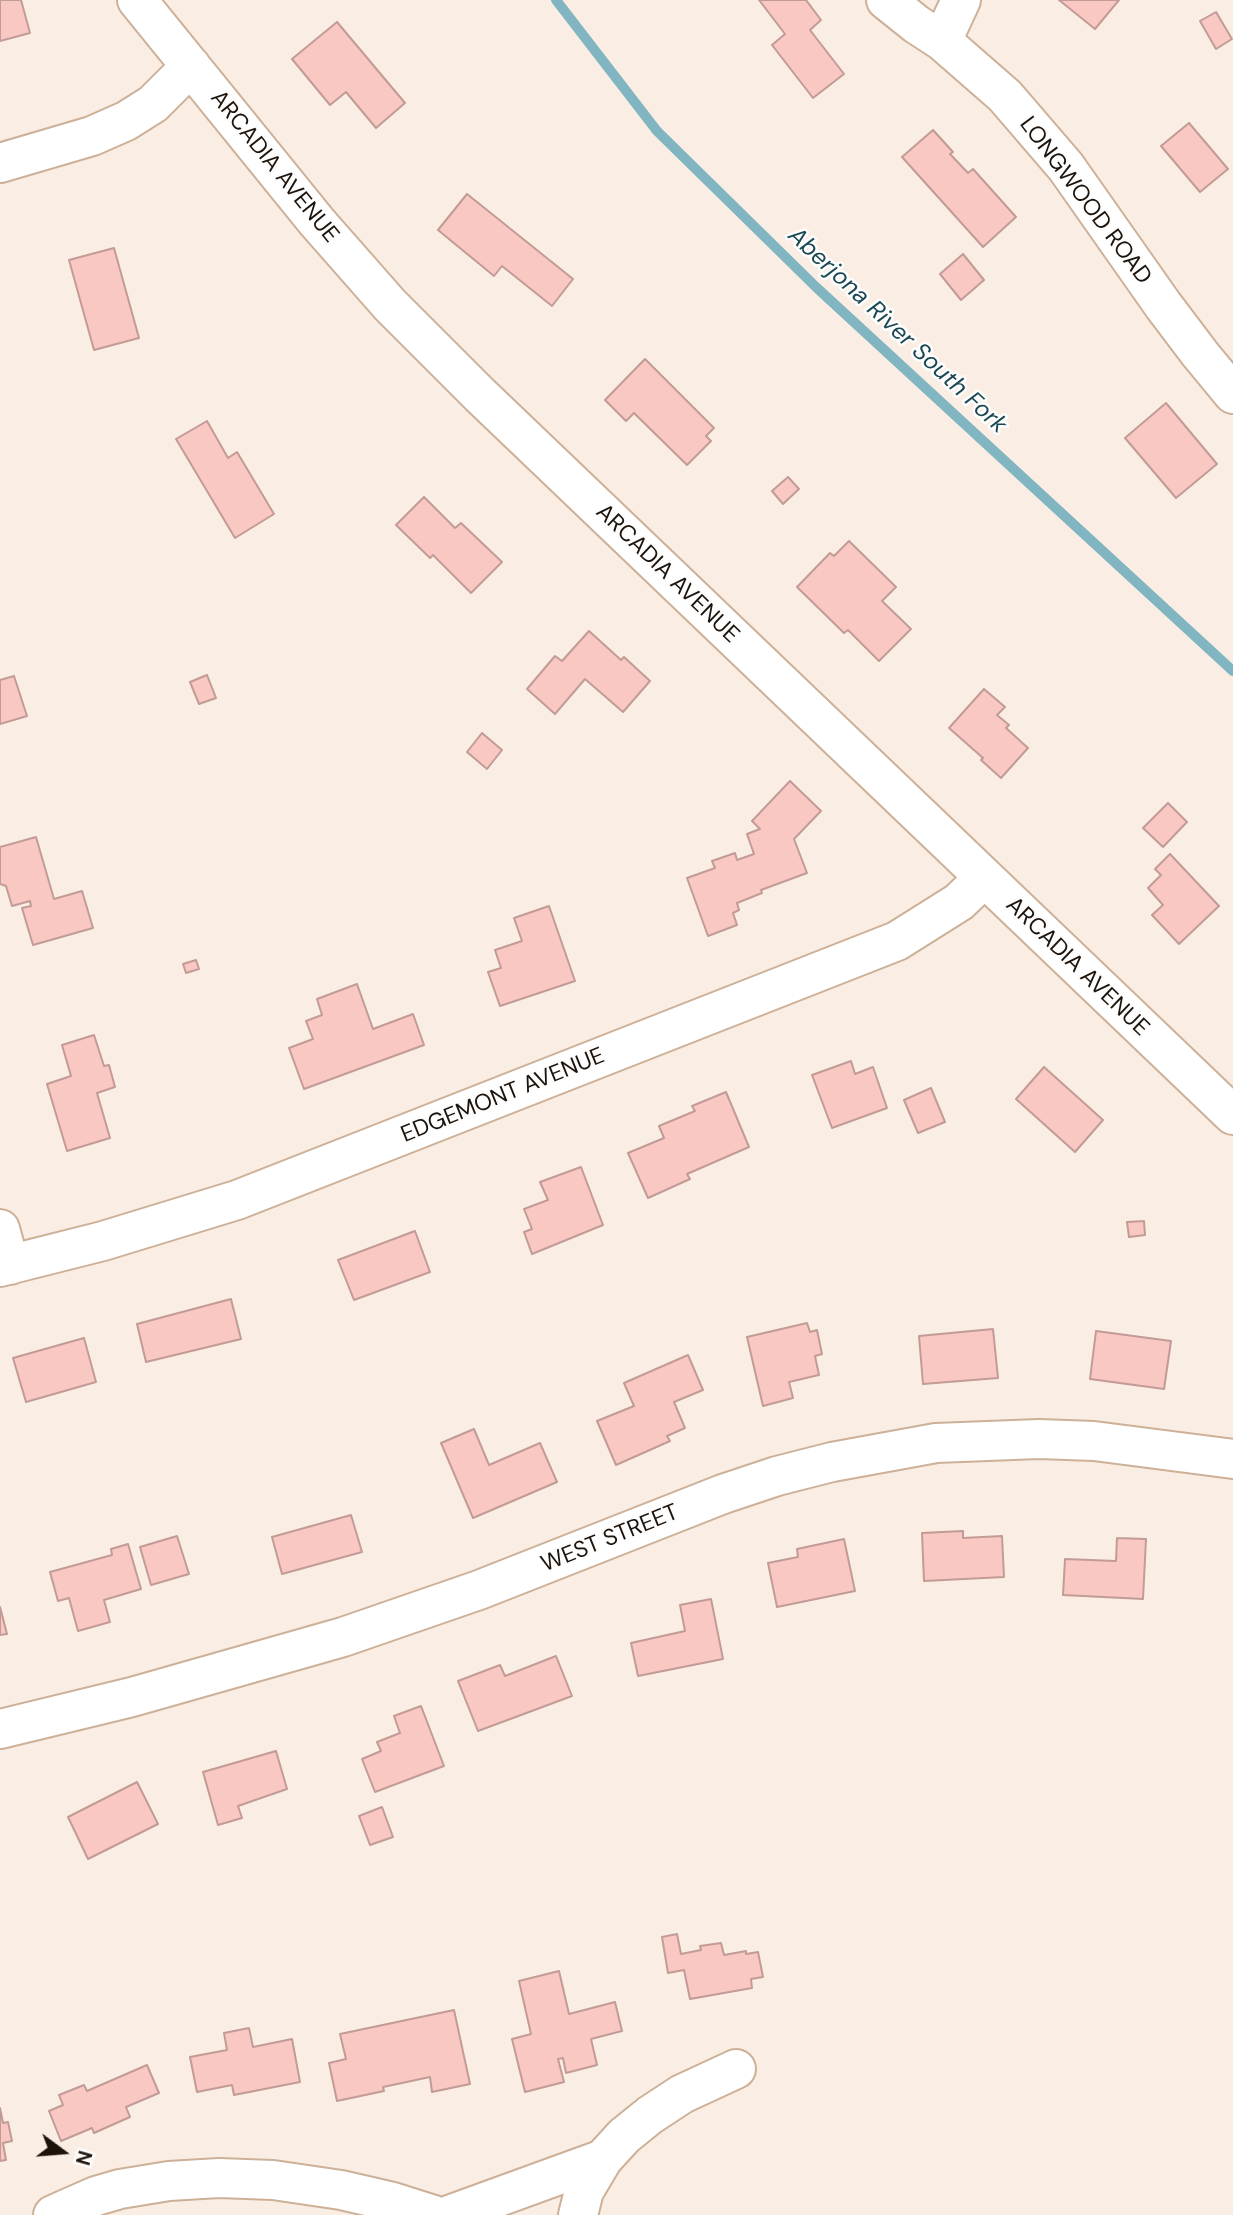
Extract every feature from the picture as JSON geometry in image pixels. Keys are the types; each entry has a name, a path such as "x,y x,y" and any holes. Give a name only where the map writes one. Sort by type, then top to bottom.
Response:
{"street":[{"name":"ARCADIA AVENUE","path":"137,0 317,222 390,305 480,395 1233,1115"},
{"name":"LONGWOOD ROAD","path":"886,0 973,66 1005,96 1066,167 1163,305 1233,394"},
{"path":"942,41 961,0"},
{"path":"0,163 92,136 126,121 153,104 191,66"},
{"name":"EDGEMONT AVENUE","path":"3,1254 103,1241 237,1200 897,941 958,902 984,878"},
{"name":"WEST STREET","path":"0,1729 132,1697 343,1637 479,1590 723,1494 832,1461 936,1443 1039,1439 1094,1441 1233,1459"},
{"path":"578,2215 584,2190 603,2159 624,2136 682,2094 736,2069"},
{"path":"449,2215 603,2159"},
{"path":"53,2215 96,2196 120,2189 169,2180 219,2178 273,2180 341,2190 434,2215"}],"building":[{"path":"0,0 21,0 30,33 0,41"},
{"path":"759,0 806,0 821,20 810,30 844,74 813,98 772,45 785,34"},
{"path":"1059,0 1119,0 1095,29"},
{"path":"1216,12 1232,39 1216,49 1200,21"},
{"path":"337,22 405,103 376,128 346,92 330,105 292,59"},
{"path":"1189,123 1228,169 1200,192 1161,146"},
{"path":"933,130 968,173 973,169 1016,217 983,247 902,157"},
{"path":"467,194 573,279 552,306 502,266 494,276 438,230"},
{"path":"114,248 139,338 94,350 69,260"},
{"path":"963,254 984,280 961,300 940,274"},
{"path":"645,359 714,428 706,436 711,441 687,465 634,413 626,421 605,400"},
{"path":"1166,403 1217,464 1176,498 1125,438"},
{"path":"207,421 228,458 237,452 274,514 235,538 176,439"},
{"path":"788,477 799,489 783,504 772,491"},
{"path":"424,497 455,528 461,523 502,562 471,593 433,555 430,558 396,525"},
{"path":"849,541 896,587 882,601 911,629 879,661 848,630 844,633 797,587 830,553 834,556"},
{"path":"589,631 621,660 624,657 650,681 623,712 585,679 555,714 527,689 555,656 562,661"},
{"path":"207,675 216,698 199,704 190,682"},
{"path":"14,676 27,716 0,724 0,680"},
{"path":"984,689 1005,707 997,715 1009,725 1006,728 1028,748 1001,778 949,728"},
{"path":"482,733 502,750 487,769 467,752"},
{"path":"790,781 821,811 794,839 807,873 761,890 762,893 737,903 739,910 733,913 737,925 708,936 687,878 715,868 712,861 735,853 737,860 754,854 747,834 760,829 752,821"},
{"path":"1168,803 1187,822 1163,847 1143,828"},
{"path":"36,837 54,899 82,891 93,928 33,945 22,908 31,906 30,901 12,906 6,886 0,884 0,847"},
{"path":"1170,854 1219,906 1179,944 1152,915 1163,905 1148,888 1161,875 1155,869"},
{"path":"549,906 575,981 500,1006 488,972 501,968 495,950 522,941 514,918"},
{"path":"196,960 199,969 186,973 183,964"},
{"path":"357,984 373,1029 413,1014 424,1045 304,1089 289,1048 313,1039 306,1021 322,1015 317,999"},
{"path":"94,1035 104,1066 109,1065 115,1087 97,1093 110,1138 67,1151 47,1084 71,1076 62,1045"},
{"path":"851,1061 855,1074 873,1067 887,1108 832,1128 812,1075"},
{"path":"1044,1067 1103,1120 1075,1152 1016,1099"},
{"path":"931,1088 945,1122 918,1133 904,1100"},
{"path":"726,1092 749,1147 687,1174 690,1179 648,1198 628,1153 664,1138 659,1126 695,1111 692,1106"},
{"path":"581,1167 603,1225 532,1254 524,1232 532,1229 524,1209 548,1200 540,1182"},
{"path":"1144,1221 1145,1235 1129,1237 1127,1222"},
{"path":"415,1231 430,1272 354,1300 338,1260"},
{"path":"231,1299 241,1339 146,1362 137,1324"},
{"path":"807,1323 810,1332 817,1330 822,1354 815,1356 819,1375 789,1382 793,1398 763,1406 747,1337"},
{"path":"993,1329 998,1378 923,1384 919,1336"},
{"path":"1096,1331 1171,1341 1164,1389 1090,1379"},
{"path":"84,1338 96,1382 26,1402 13,1358"},
{"path":"688,1355 703,1390 674,1402 685,1428 667,1436 670,1441 616,1465 597,1421 634,1406 624,1383"},
{"path":"474,1429 489,1465 540,1443 557,1482 473,1518 441,1443"},
{"path":"351,1515 362,1552 282,1574 272,1537"},
{"path":"963,1531 963,1538 1002,1536 1004,1577 924,1581 922,1533"},
{"path":"177,1536 189,1574 151,1585 140,1547"},
{"path":"1117,1538 1146,1539 1143,1599 1063,1595 1065,1559 1116,1561"},
{"path":"844,1539 855,1591 777,1607 768,1563 798,1557 797,1549"},
{"path":"128,1544 141,1589 104,1600 110,1622 78,1631 69,1598 58,1601 50,1572 112,1555 111,1549"},
{"path":"711,1599 723,1659 638,1676 631,1643 685,1631 680,1605"},
{"path":"0,1607 7,1634 0,1635"},
{"path":"556,1656 572,1696 478,1731 458,1681 500,1665 505,1676"},
{"path":"421,1706 444,1766 375,1792 362,1759 381,1751 377,1742 400,1733 394,1716"},
{"path":"276,1751 287,1789 238,1806 242,1818 218,1825 203,1772"},
{"path":"137,1782 158,1824 88,1859 68,1817"},
{"path":"382,1807 393,1837 370,1845 359,1816"},
{"path":"677,1934 681,1954 701,1950 700,1946 721,1943 724,1955 758,1952 763,1977 751,1979 752,1988 690,1999 684,1970 668,1973 662,1937"},
{"path":"559,1971 569,2014 615,2002 622,2031 591,2039 597,2065 566,2073 563,2058 558,2059 564,2082 525,2092 512,2039 531,2034 519,1981"},
{"path":"454,2010 470,2084 432,2092 430,2077 337,2101 329,2063 346,2059 340,2034"},
{"path":"249,2028 253,2047 292,2039 300,2082 234,2095 232,2085 197,2092 190,2057 227,2050 224,2033"},
{"path":"147,2065 159,2093 126,2107 130,2117 94,2133 92,2128 61,2141 49,2111 63,2105 59,2095 84,2085 87,2091"},
{"path":"0,2108 3,2123 8,2122 12,2141 3,2143 6,2160 0,2161"}],"waterway":[{"name":"Aberjona River South Fork","path":"556,0 657,131 817,288 1233,671"}]}
